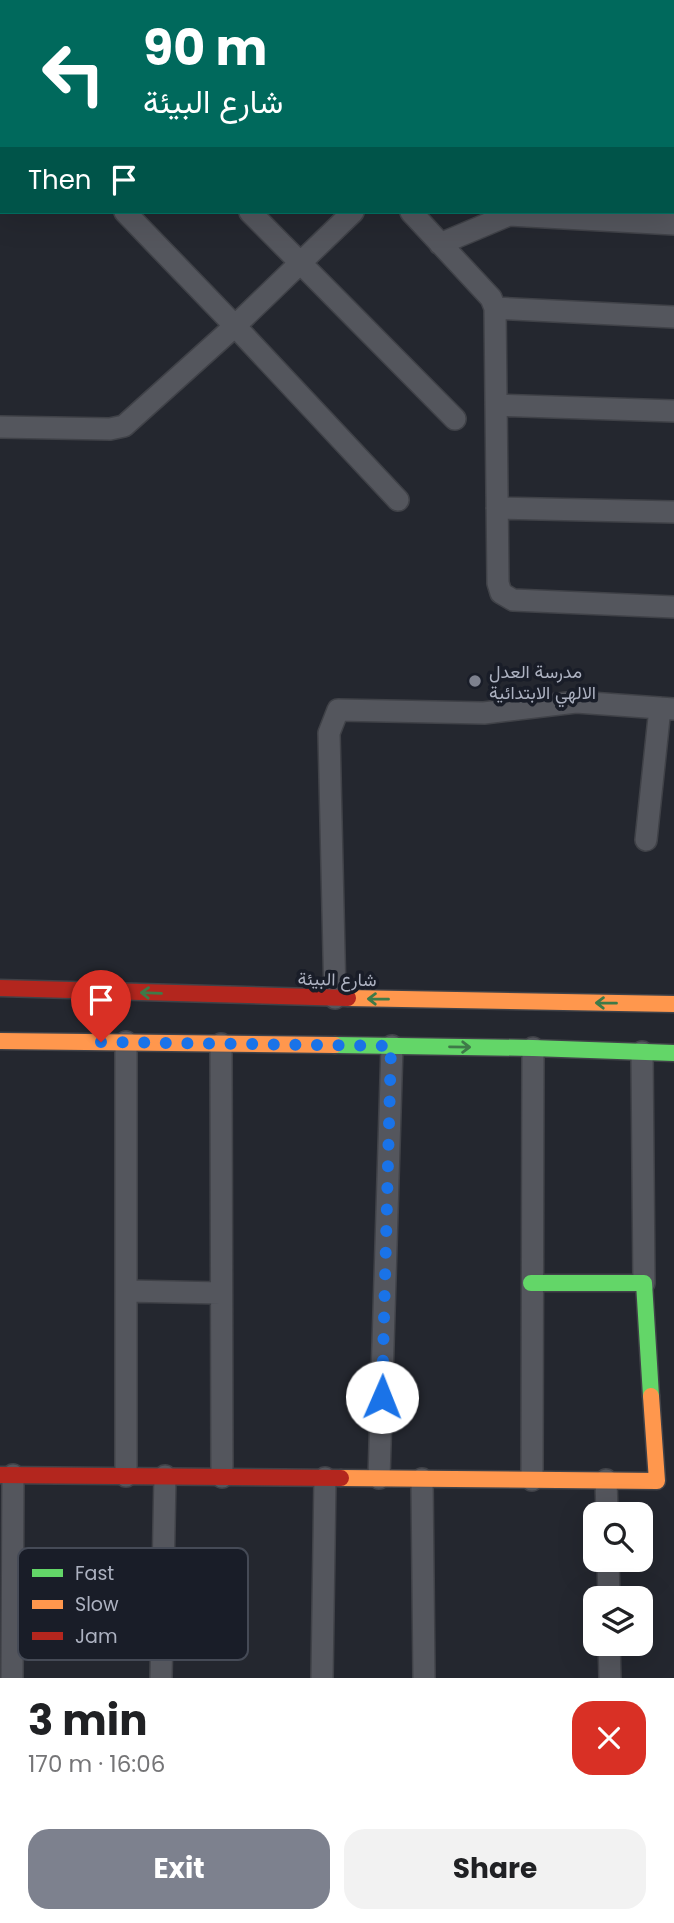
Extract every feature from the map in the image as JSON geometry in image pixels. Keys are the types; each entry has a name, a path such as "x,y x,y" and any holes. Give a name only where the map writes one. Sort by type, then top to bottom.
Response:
{"street":[{"path":"127,214 398,500"},
{"path":"252,214 455,419"},
{"path":"0,426 110,429 124,426 235,326 351,214"},
{"path":"413,214 491,298 495,308 498,583 501,593 513,600 674,607"},
{"path":"440,244 509,215 674,224"},
{"path":"495,308 674,317"},
{"path":"496,405 674,411"},
{"path":"497,508 674,512"},
{"path":"335,998 329,733 338,710 484,713 576,702 667,708 646,840"},
{"name":"شارع البيئة","path":"0,988 674,1004"},
{"path":"0,1041 533,1048 674,1053"},
{"path":"126,1042 126,1475"},
{"path":"221,1044 222,1477"},
{"path":"379,1478 391,1046"},
{"path":"532,1480 533,1048"},
{"path":"12,1678 7,1475 657,1481 644,1283 642,1052"},
{"path":"531,1283 644,1283"},
{"path":"126,1291 221,1293"},
{"path":"164,1548 165,1476"},
{"path":"322,1678 325,1478"},
{"path":"422,1479 424,1678"},
{"path":"606,1480 607,1502"},
{"path":"609,1656 610,1678"},
{"path":"161,1660 161,1678"}],"traffic: fast":[{"path":"335,1045 674,1053"},
{"path":"531,1283 644,1283 651,1396"}],"traffic: slow":[{"path":"348,998 674,1004"},
{"path":"0,1041 335,1045"},
{"path":"341,1478 657,1481 651,1396"}],"traffic: jam":[{"path":"0,988 348,998"},
{"path":"0,1475 341,1478"}],"place":[{"name":"مدرسة العدل الالهي الابتدائية","path":"475,681"}],"route":[{"path":"101,1042 391,1046 382,1397"}]}
